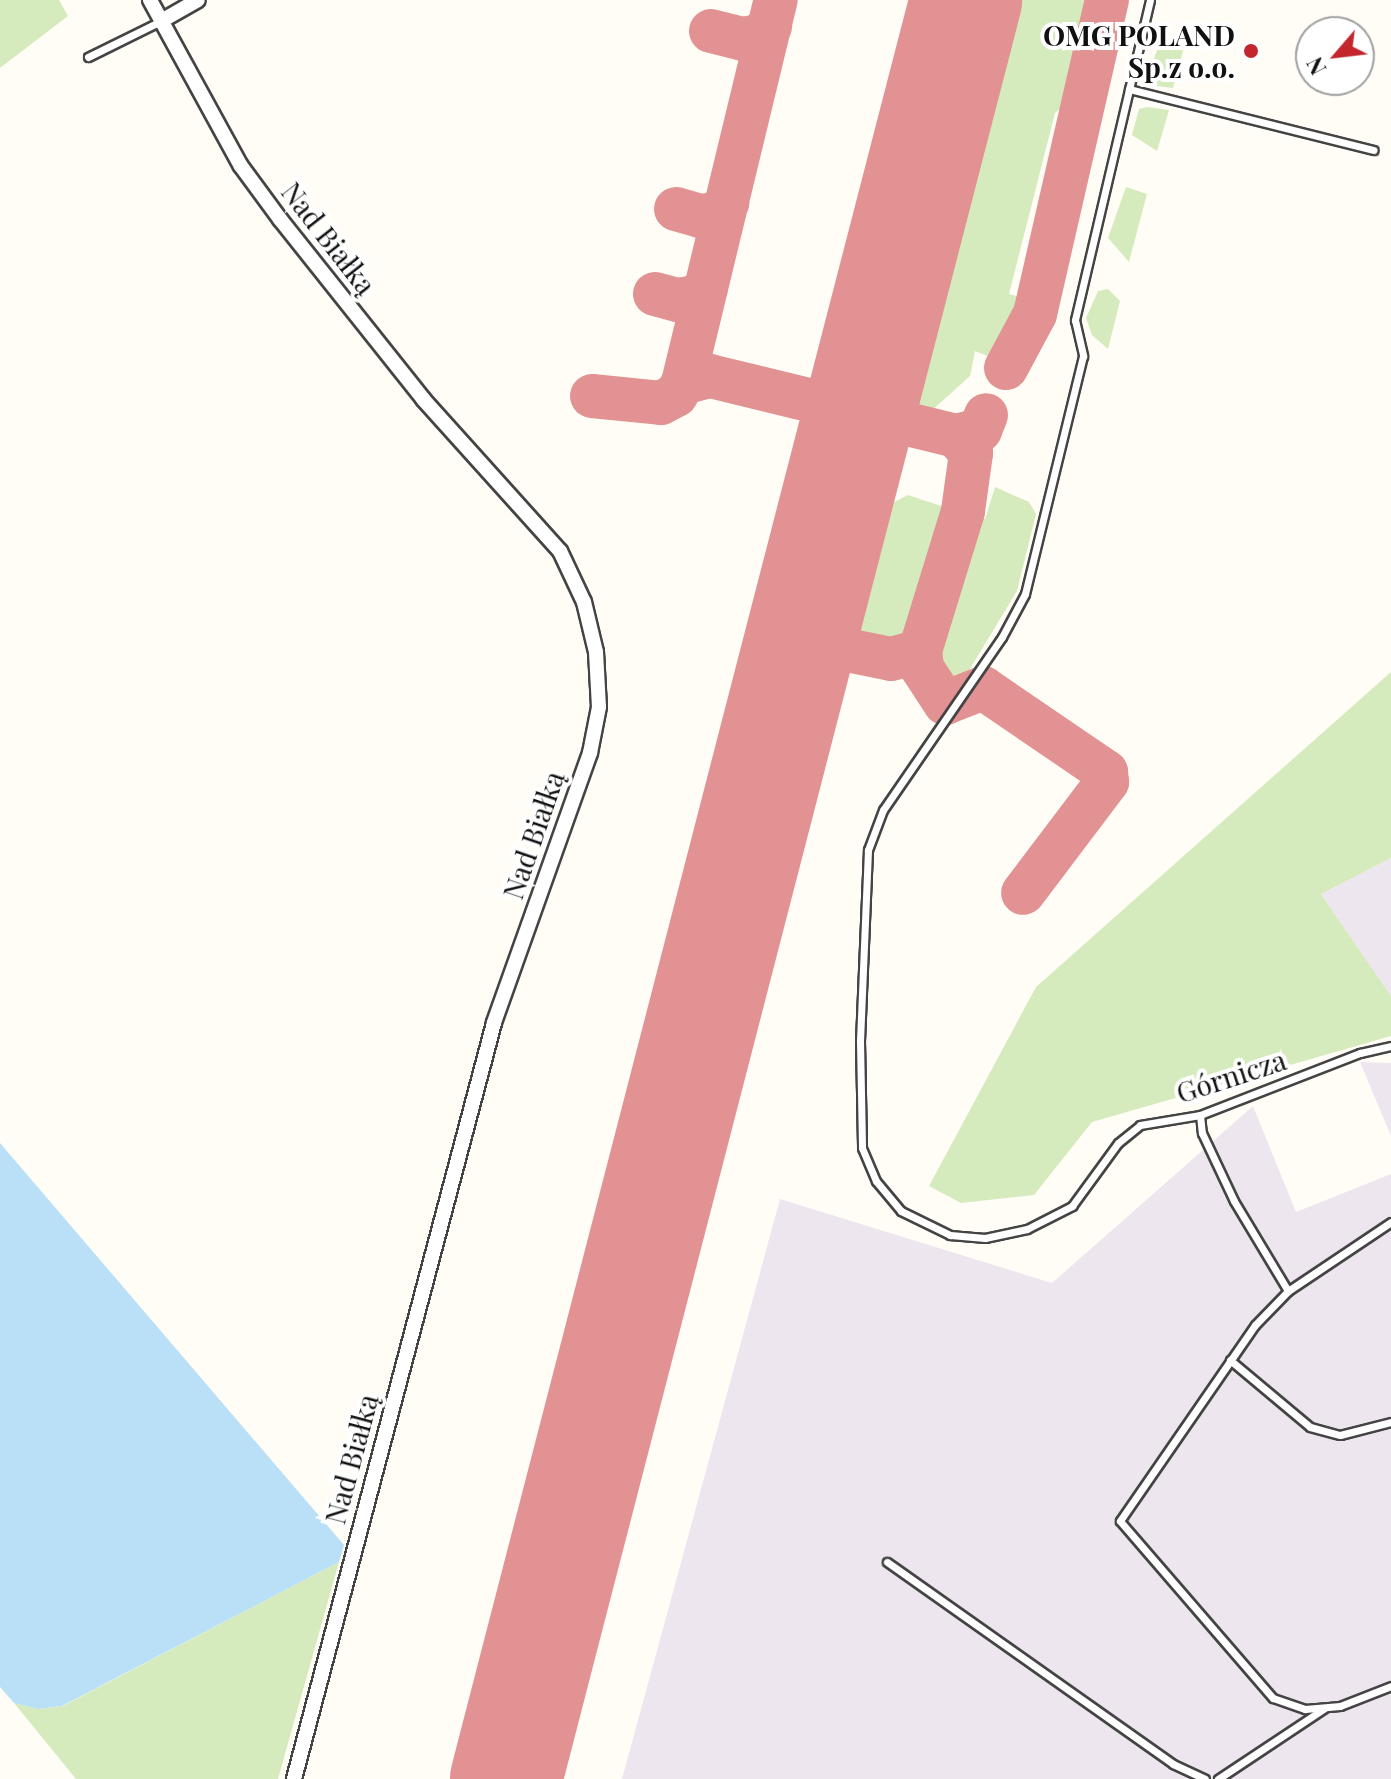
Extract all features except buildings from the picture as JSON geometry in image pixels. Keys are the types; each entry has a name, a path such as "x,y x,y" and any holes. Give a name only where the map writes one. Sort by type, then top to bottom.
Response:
{"street":[{"name":"Nad Białką","path":"150,0 241,166 280,219 423,399 560,551 584,602 596,652 599,707 590,753 494,1023 294,1779"},
{"path":"163,20 198,0"}],"lane":[{"path":"1150,0 1129,89 1373,150"},
{"path":"88,57 163,20"},
{"name":"Górnicza","path":"1129,89 1075,320 1083,356 1025,594 1002,637 883,810 868,850 862,932 859,1131 867,1163 890,1200 915,1221 969,1238 1027,1229 1072,1206 1132,1130 1148,1122 1200,1115 1360,1053 1391,1046"},
{"path":"1200,1115 1202,1133 1234,1201 1288,1291"},
{"path":"1391,1222 1288,1291 1230,1360 1120,1521 1273,1698 1305,1709 1327,1707 1391,1686"},
{"path":"1230,1360 1310,1427 1340,1435 1391,1422"},
{"path":"887,1562 1173,1764 1205,1779"},
{"path":"1218,1779 1327,1707"}],"shaded area":[{"path":"1391,858 1391,996 1321,894"},
{"path":"1360,1062 1391,1063 1391,1136"},
{"path":"1253,1106 1296,1212 1391,1174 1391,1779 622,1779 780,1199 1052,1283"}],"green space":[{"path":"0,0 59,0 68,16 0,68"},
{"path":"1013,0 1093,0 1072,99 1055,113 1009,294 1020,297 1013,325 987,356 975,351 970,376 929,413 919,414 914,398"},
{"path":"1168,42 1184,47 1173,88 1157,86 1150,69 1159,45"},
{"path":"1139,109 1169,110 1157,151 1132,135"},
{"path":"1126,187 1147,194 1129,262 1108,238"},
{"path":"1108,289 1120,301 1108,349 1092,335 1086,318 1098,291"},
{"path":"995,487 1029,502 1036,514 1017,591 956,692 938,680 933,663 937,632 970,512 985,519"},
{"path":"908,495 953,510 923,625 909,646 854,636 886,506"},
{"path":"1391,672 1391,858 1321,894 1391,996 1391,1036 1092,1122 1034,1195 961,1203 929,1186 1036,987"},
{"path":"339,1562 278,1779 76,1779 14,1703 38,1709 63,1706"}],"water":[{"path":"0,1143 344,1545 339,1562 62,1706 38,1709 14,1703 0,1687"}],"taxiway":[{"path":"683,383 776,0"},
{"path":"1006,368 1035,314 1107,0"},
{"path":"711,31 743,39 759,36 770,26"},
{"path":"676,209 700,216 716,214 727,203"},
{"path":"655,294 678,300 695,297 706,288"},
{"path":"592,396 661,403 676,395 683,383 710,376 956,436 980,430 986,415"},
{"path":"802,641 891,659 920,651 963,511 971,453 956,436"},
{"path":"920,651 922,668 945,703 983,688 1106,772 1107,782 1023,893"}],"runway":[{"path":"506,1779 966,0"}],"place":[{"name":"OMG POLAND Sp.z o.o.","path":"1251,51"}]}
